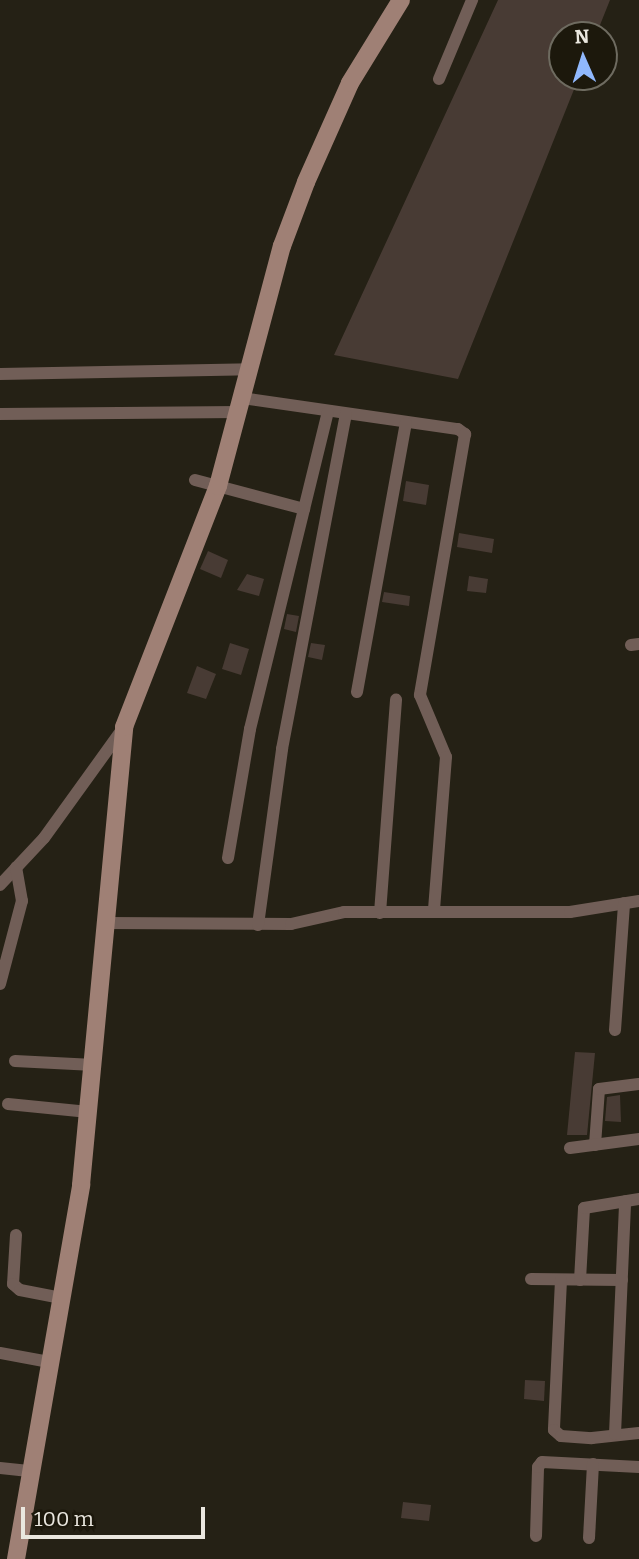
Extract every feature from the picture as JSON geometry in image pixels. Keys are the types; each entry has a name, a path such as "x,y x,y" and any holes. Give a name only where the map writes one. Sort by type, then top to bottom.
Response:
{"street":[{"path":"0,885 44,838 124,727 218,486 282,246 306,182 351,83 401,0"},
{"path":"439,79 472,0"},
{"path":"0,374 250,369"},
{"path":"0,414 241,405 328,412 458,429 466,442 420,695 446,757 434,911"},
{"path":"228,858 250,729 328,412"},
{"path":"258,925 282,749 346,414"},
{"path":"356,692 406,423"},
{"path":"195,480 304,509"},
{"path":"380,913 396,700"},
{"path":"16,1559 29,1471 61,1298 89,1112 124,727"},
{"path":"0,984 22,901 16,868"},
{"path":"106,923 258,925 300,923 344,912 434,911 458,915 569,912 639,901"},
{"path":"615,1030 624,903"},
{"path":"15,1061 94,1065"},
{"path":"595,1144 599,1089 639,1084"},
{"path":"8,1104 89,1112"},
{"path":"570,1148 639,1139"},
{"path":"580,1280 583,1208 639,1199"},
{"path":"615,1434 625,1200"},
{"path":"16,1236 13,1284 20,1290 61,1298"},
{"path":"531,1279 622,1280"},
{"path":"561,1280 554,1430 572,1437 639,1433"},
{"path":"0,1353 49,1362"},
{"path":"536,1536 539,1464 639,1467"},
{"path":"589,1538 593,1464"},
{"path":"0,1468 29,1471"}],"building":[{"path":"498,0 610,0 602,21 548,21 548,91 573,91 458,379 334,355"},
{"path":"406,481 429,485 426,505 403,501"},
{"path":"459,533 494,539 492,553 457,547"},
{"path":"208,551 228,560 221,578 200,569"},
{"path":"247,574 264,579 259,596 237,590"},
{"path":"469,576 488,579 486,593 467,591"},
{"path":"384,592 410,596 409,606 382,602"},
{"path":"287,614 299,616 296,632 284,629"},
{"path":"230,643 249,649 241,675 222,669"},
{"path":"311,643 325,645 322,660 308,657"},
{"path":"197,666 216,674 206,699 187,693"},
{"path":"575,1052 595,1053 587,1135 567,1135"},
{"path":"620,1095 621,1122 605,1121 607,1097"},
{"path":"525,1380 545,1381 544,1401 524,1399"},
{"path":"403,1502 431,1505 429,1521 401,1518"}]}
